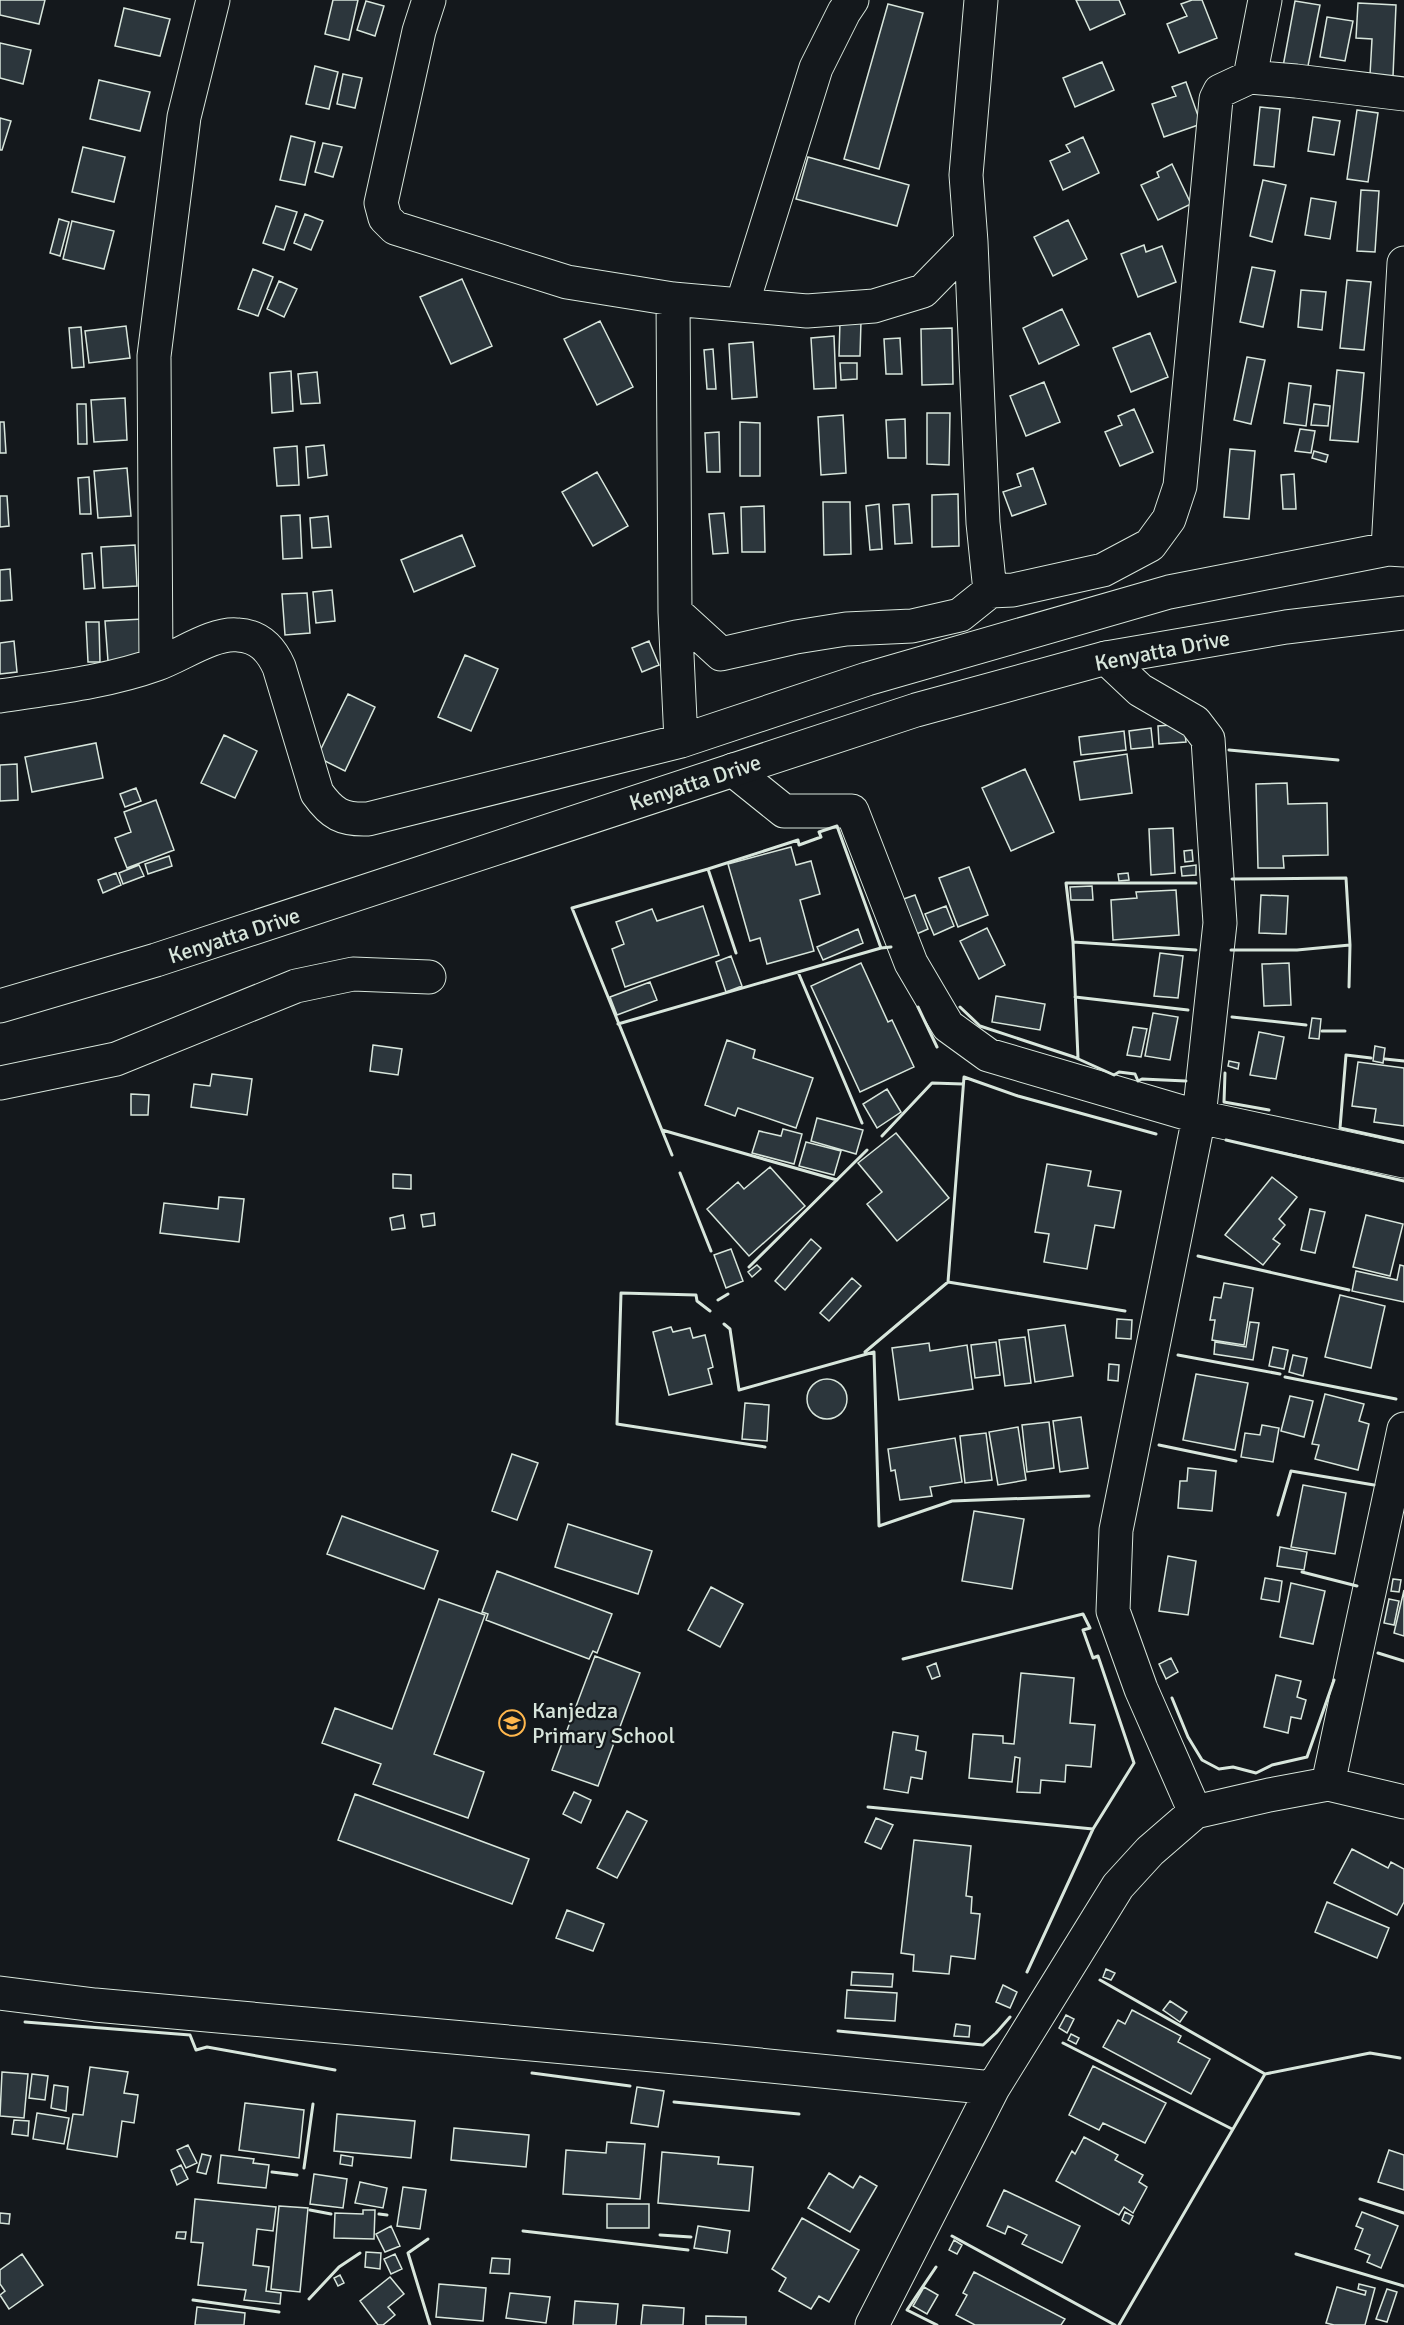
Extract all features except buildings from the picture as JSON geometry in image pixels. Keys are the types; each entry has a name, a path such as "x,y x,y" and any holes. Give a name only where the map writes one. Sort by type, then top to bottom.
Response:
{"street":[{"path":"156,664 154,356 183,117 213,0"},
{"path":"429,0 419,31 381,203 385,218 395,228 567,282 673,299 807,311 874,306 923,291 971,242"},
{"path":"742,304 816,68 852,0"},
{"path":"981,0 966,175 983,523 990,591"},
{"path":"1250,77 1265,0"},
{"path":"675,612 721,654 846,628 912,626 960,615 990,591 1013,590 1103,570 1150,545 1169,519 1180,486 1216,99 1220,91 1250,77 1404,94"},
{"path":"0,696 78,684 156,664 222,636 237,634 251,637 273,654 279,667 318,793 326,806 338,815 353,819 368,819 681,741 867,679 1169,592 1396,549 1404,263"},
{"path":"673,299 675,612 681,741"},
{"name":"Kenyatta Drive","path":"0,1006 156,960 916,710 1106,658 1287,627 1404,613"},
{"path":"1106,658 1140,690 1195,722 1208,739 1220,923 1200,1117 1116,1530 1113,1611 1142,1689 1195,1812"},
{"path":"733,770 784,811 852,811 911,963 948,1026 988,1054 1200,1117 1404,1161"},
{"path":"0,1083 116,1059 296,987 353,974 429,977"},
{"path":"1328,1785 1404,1430"},
{"path":"872,2325 993,2088 1118,1886 1150,1851 1195,1812 1269,1795 1328,1785 1404,1802"},
{"path":"0,1994 95,2005 993,2088"}],"wall":[{"path":"1229,750 1338,760"},
{"path":"708,869 798,840 799,845 821,837 819,832 837,826 881,948"},
{"path":"672,1155 572,908 708,869 736,953"},
{"path":"1232,879 1346,878 1350,945 1349,987"},
{"path":"1078,1058 1073,942 1066,883 1196,883"},
{"path":"1073,942 1196,950"},
{"path":"1231,950 1297,950 1350,945"},
{"path":"618,1024 891,947"},
{"path":"798,972 862,1123"},
{"path":"1075,997 1188,1010"},
{"path":"918,1007 937,1047"},
{"path":"960,1007 980,1026 1074,1057 1114,1075 1119,1072 1135,1074 1138,1081 1142,1079 1186,1081"},
{"path":"1232,1017 1306,1025"},
{"path":"1322,1031 1345,1031"},
{"path":"1371,1058 1346,1055 1340,1128 1404,1142"},
{"path":"1385,1059 1404,1061"},
{"path":"1225,1073 1224,1102 1269,1110"},
{"path":"948,1282 964,1077 1018,1096 1156,1134"},
{"path":"882,1136 932,1083 963,1084"},
{"path":"662,1130 837,1180"},
{"path":"1226,1140 1404,1181"},
{"path":"749,1267 867,1150"},
{"path":"680,1173 711,1251"},
{"path":"1198,1256 1349,1290"},
{"path":"865,1352 948,1282 1125,1311"},
{"path":"710,1311 697,1301 696,1295 621,1293 617,1424 765,1447"},
{"path":"718,1300 728,1294"},
{"path":"724,1324 730,1329 739,1390 874,1352 879,1526 952,1501 1089,1496"},
{"path":"1178,1355 1280,1374"},
{"path":"1285,1377 1396,1399"},
{"path":"1159,1445 1236,1461"},
{"path":"1278,1515 1291,1471 1374,1485"},
{"path":"1302,1572 1357,1586"},
{"path":"868,1807 1093,1829 1134,1763 1098,1656 1093,1658 1083,1630 1090,1628 1083,1614 903,1659"},
{"path":"1378,1653 1404,1661"},
{"path":"1172,1698 1188,1737 1202,1760 1219,1769 1233,1767 1256,1773 1272,1765 1307,1757 1334,1680"},
{"path":"1027,1972 1093,1829"},
{"path":"1100,1980 1265,2074"},
{"path":"838,2031 983,2045 1010,2017"},
{"path":"25,2022 190,2035 196,2050 207,2047 335,2070"},
{"path":"1063,2043 1232,2129"},
{"path":"1119,2325 1265,2074 1370,2053 1400,2058"},
{"path":"532,2073 630,2086"},
{"path":"674,2102 799,2114"},
{"path":"304,2168 313,2104"},
{"path":"272,2172 297,2175"},
{"path":"1360,2199 1404,2213"},
{"path":"310,2210 331,2214"},
{"path":"379,2214 387,2215"},
{"path":"523,2231 688,2250"},
{"path":"660,2235 691,2237"},
{"path":"952,2236 1115,2325"},
{"path":"428,2239 408,2253 430,2325"},
{"path":"309,2299 339,2267 360,2253"},
{"path":"1296,2254 1404,2286"},
{"path":"936,2267 907,2310 937,2325"},
{"path":"193,2300 279,2312"}],"place":[{"name":"Kanjedza Primary School","path":"512,1723"}]}
